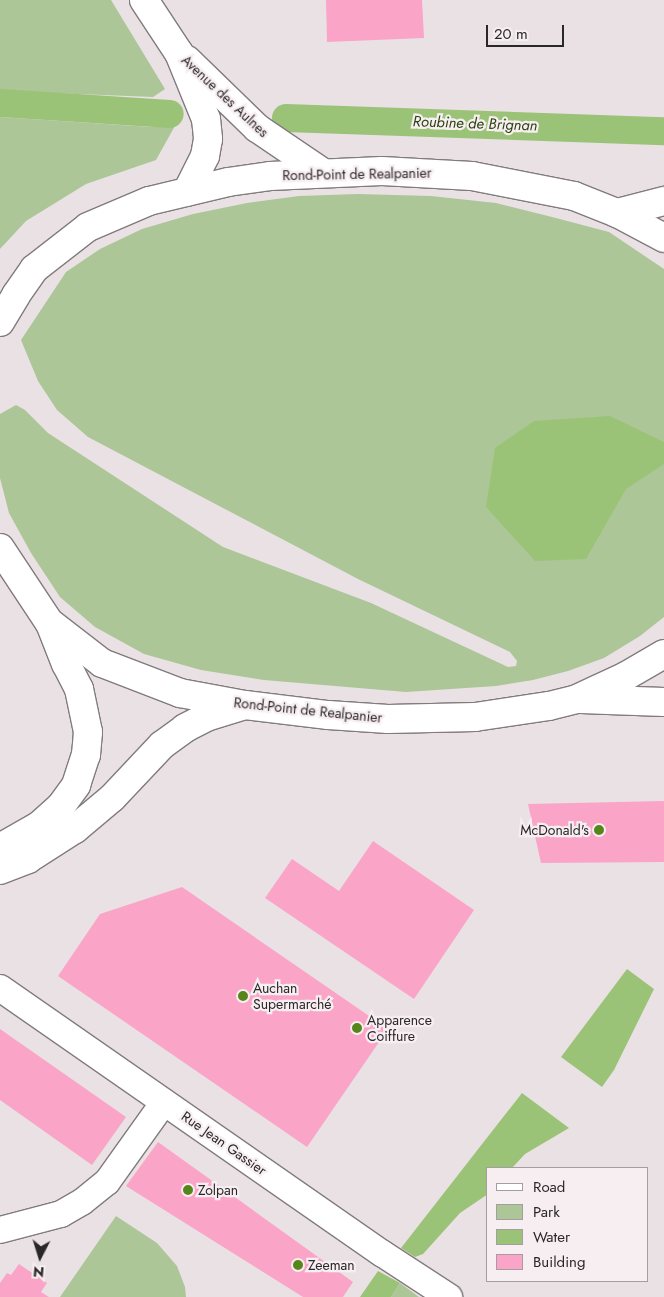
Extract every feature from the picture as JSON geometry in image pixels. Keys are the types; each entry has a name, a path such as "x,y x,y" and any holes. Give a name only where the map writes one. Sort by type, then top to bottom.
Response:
{"main road":[{"name":"Avenue des Aulnes","path":"144,0 179,53 202,104 206,119 208,139 202,164 187,192"},
{"name":"Avenue des Aulnes","path":"179,53 257,128 322,172"},
{"name":"Rond-Point de Realpanier","path":"1,320 34,269 88,227 149,201 228,182 261,177 322,172 382,171 472,176 574,196 617,213 664,238"},
{"path":"617,213 664,201"},
{"name":"Rond-Point de Realpanier","path":"0,548 49,622 102,663 180,693 244,705 328,715 432,720 476,717 549,706 577,699 626,676 664,654"},
{"path":"0,848 40,825 61,806 76,785 86,755 88,732 79,689 66,664 49,622"},
{"path":"577,699 664,702"},
{"path":"0,870 28,859 75,829 112,798 162,746 185,728 209,716 244,705"}],"street":[{"name":"Rue Jean Gassier","path":"0,988 448,1297"},
{"path":"0,1230 61,1214 82,1202 107,1182 164,1102"}],"green space":[{"path":"0,0 111,0 165,89 153,97 0,91"},
{"path":"0,117 151,127 176,124 156,160 86,184 26,221 0,249"},
{"path":"358,194 431,196 496,203 609,232 664,269 664,617 640,636 604,658 568,671 533,680 496,686 406,692 264,680 201,670 144,654 95,627 60,597 31,553 9,513 0,478 0,414 16,405 25,410 48,433 223,547 371,603 508,667 516,666 517,661 510,652 358,579 88,437 57,410 38,381 21,340 66,272 100,249 142,229 193,214 247,203 299,196"},
{"path":"116,1216 157,1243 177,1266 185,1287 186,1297 60,1297"},
{"path":"400,1283 419,1297 391,1297"}],"water":[{"path":"610,416 664,442 664,464 626,489 586,559 535,561 486,507 495,448 534,421"},
{"path":"627,969 654,989 614,1070 602,1087 561,1057"},
{"path":"522,1093 569,1128 525,1154 513,1167 487,1167 487,1195 460,1213 423,1254 415,1257 401,1248"},
{"path":"378,1271 400,1283 391,1297 360,1297"}],"building":[{"path":"326,0 422,0 424,38 327,42"},
{"path":"664,801 664,862 541,863 528,804"},
{"path":"373,841 474,910 414,999 265,898 292,859 339,891"},
{"path":"182,887 388,1029 307,1147 58,976 100,914"},
{"path":"0,1029 126,1117 92,1165 0,1100"},
{"path":"158,1142 353,1282 343,1297 303,1297 126,1186"},
{"path":"19,1264 47,1283 41,1292 49,1297 0,1297 0,1283 7,1273 11,1275"}],"waterway":[{"name":"Roubine de Brignan","path":"0,103 170,114"},
{"name":"Roubine de Brignan","path":"286,118 664,131"}],"place":[{"name":"McDonald's","path":"599,830"},
{"name":"Auchan Supermarché","path":"243,996"},
{"name":"Apparence Coiffure","path":"357,1028"},
{"name":"Zolpan","path":"188,1190"},
{"name":"Zeeman","path":"298,1265"}]}
